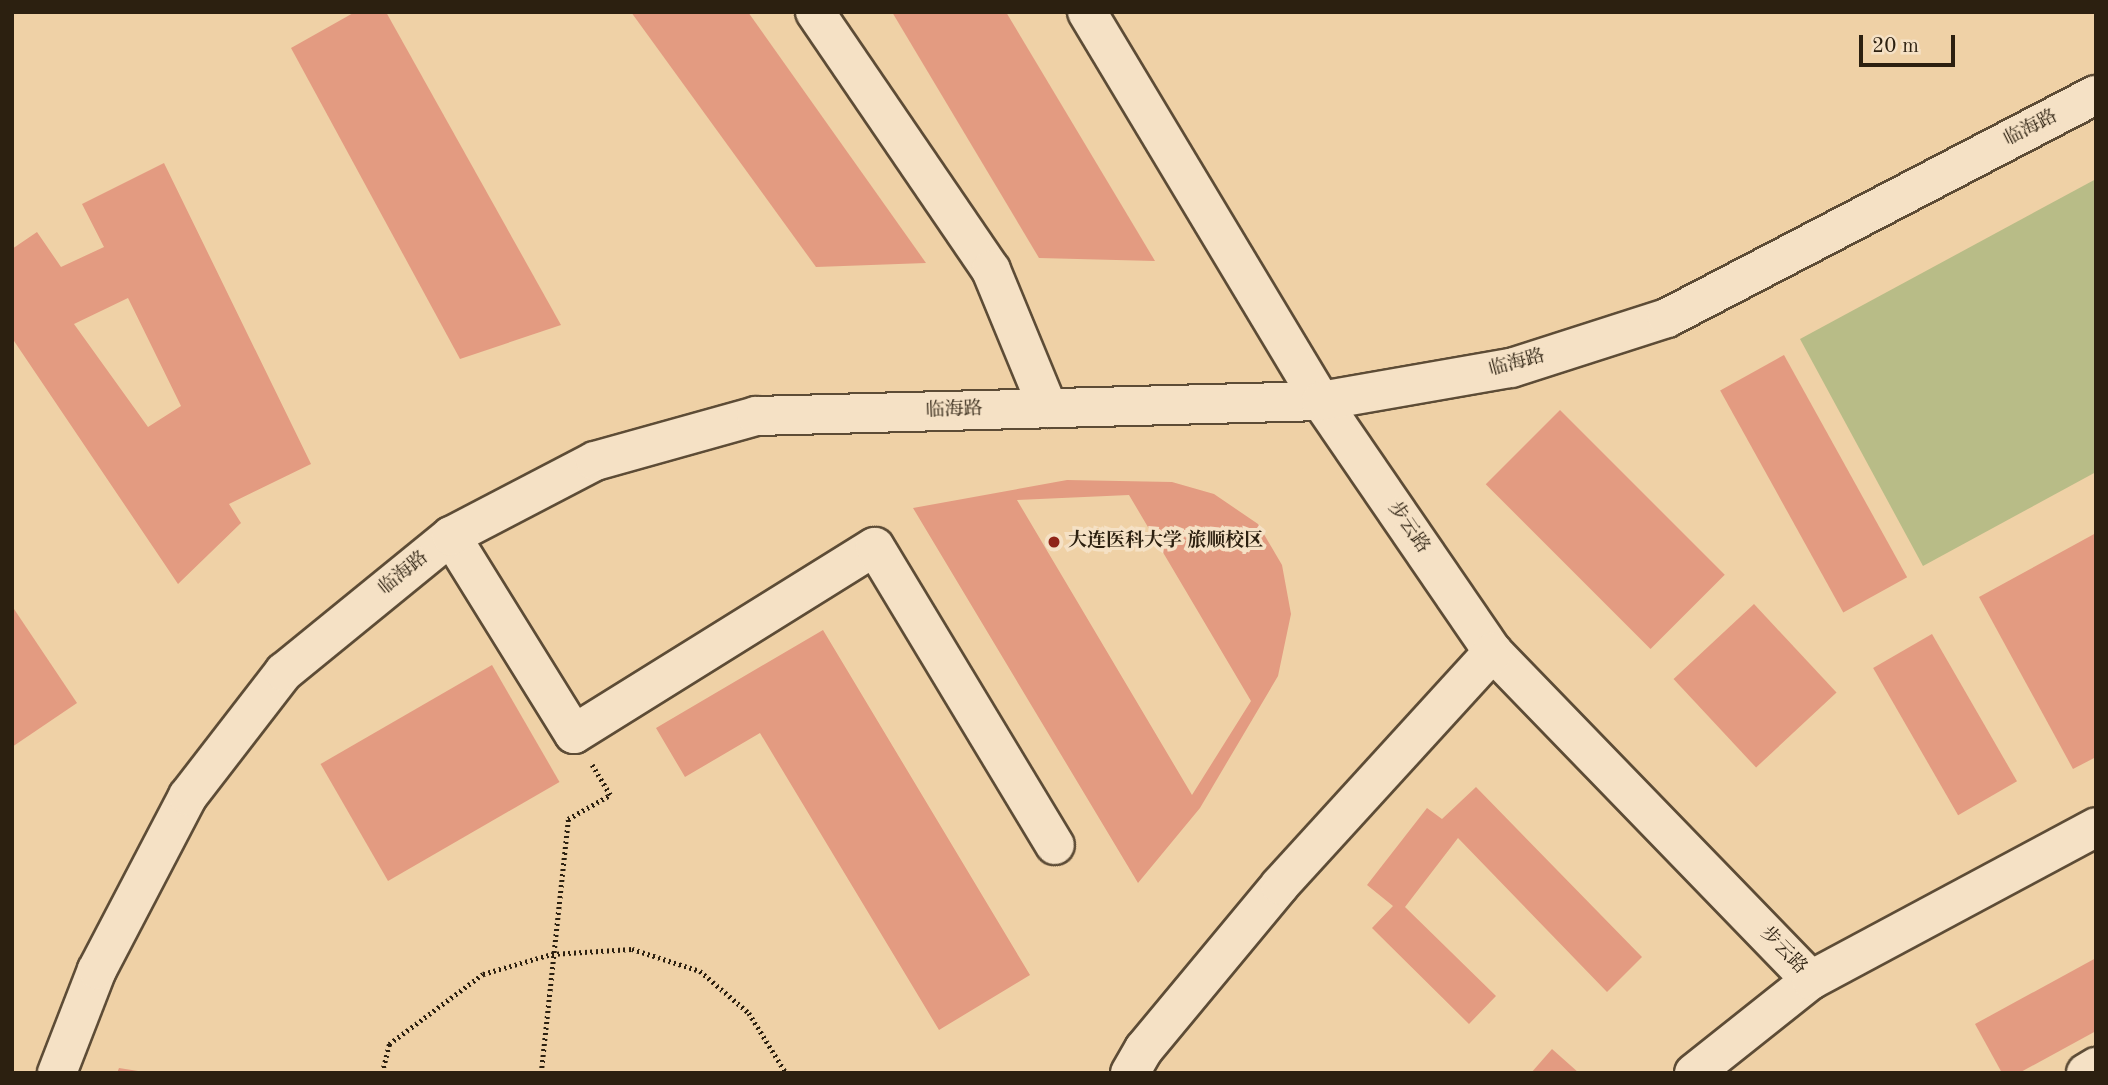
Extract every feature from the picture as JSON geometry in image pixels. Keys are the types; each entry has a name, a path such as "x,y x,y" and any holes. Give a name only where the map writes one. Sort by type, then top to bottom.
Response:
{"street":[{"path":"816,12 991,270 1048,408"},
{"name":"步云路","path":"1087,12 1321,401 1493,652 1811,980"},
{"name":"临海路","path":"57,1073 97,970 188,796 284,672 451,536 595,461 756,416 1321,401 1511,368 1667,318 2096,95"},
{"path":"451,536 574,734 875,547 1055,845"},
{"path":"1130,1073 1144,1049 1280,885 1493,652"},
{"path":"1694,1073 1811,980 2096,827"},
{"path":"2086,1073 2096,1067"}],"path":[{"path":"541,1073 568,819 610,795 574,734"},
{"path":"382,1073 389,1044 483,974 552,954 632,950 700,971 749,1013 786,1073"}],"green space":[{"path":"2096,179 2096,472 1923,566 1800,339"}],"building":[{"path":"355,12 386,12 561,325 460,359 291,48"},
{"path":"631,12 748,12 926,263 816,267"},
{"path":"892,12 1006,12 1155,261 1039,258"},
{"path":"164,163 311,464 229,504 241,523 178,584 12,338 12,249 37,232 61,267 104,247 82,204","holes":["128,298 181,406 148,427 74,324"]},
{"path":"1784,355 1907,577 1843,613 1720,390"},
{"path":"1560,410 1725,575 1651,649 1486,484"},
{"path":"1067,480 1172,482 1214,494 1258,524 1282,565 1291,614 1278,676 1200,808 1138,883 913,508","holes":["1129,495 1251,701 1192,795 1017,500"]},
{"path":"2096,533 2096,757 2073,769 1979,597"},
{"path":"1754,604 1837,692 1756,768 1674,679"},
{"path":"12,606 77,703 12,747"},
{"path":"823,630 1030,975 939,1030 760,733 685,777 656,728"},
{"path":"1932,634 2017,781 1958,815 1873,668"},
{"path":"492,665 560,782 388,881 321,764"},
{"path":"1476,787 1642,957 1607,992 1458,838 1405,907 1496,996 1469,1024 1372,928 1393,906 1367,885 1427,808 1442,819"},
{"path":"2096,958 2096,1031 2019,1073 2002,1073 1975,1024"},
{"path":"1552,1049 1579,1073 1531,1073"},
{"path":"119,1068 138,1071 138,1073 117,1073"}],"place":[{"name":"大连医科大学 旅顺校区","path":"1054,542"}]}
